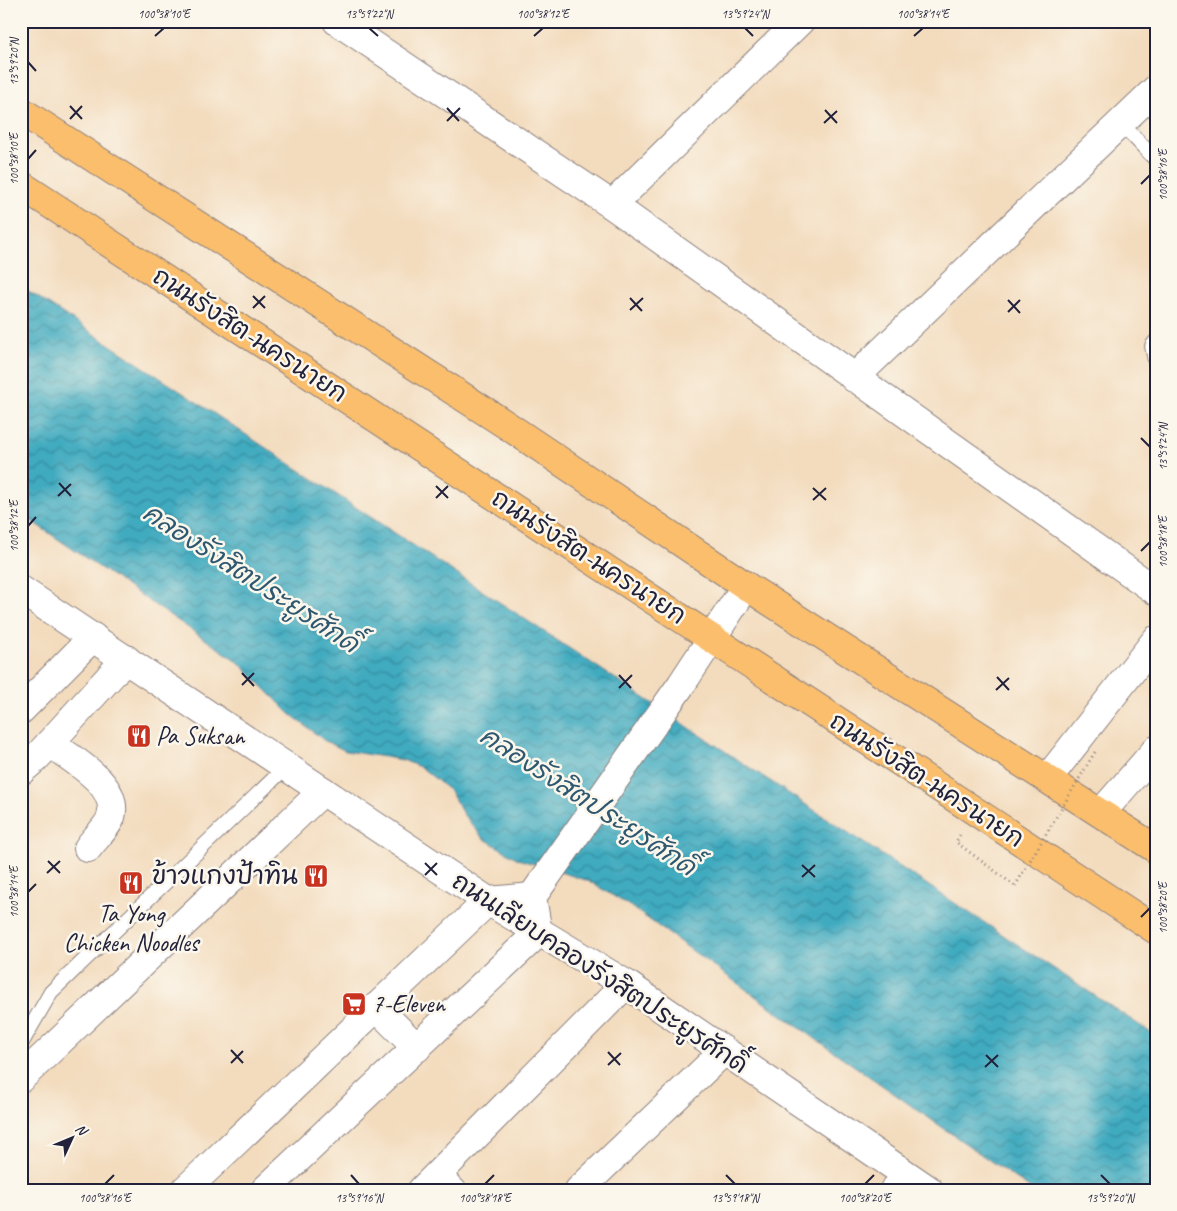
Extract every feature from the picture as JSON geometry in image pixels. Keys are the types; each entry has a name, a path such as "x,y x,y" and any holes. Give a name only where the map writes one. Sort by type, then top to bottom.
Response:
{"main road":[{"path":"21,111 508,426 746,586 1156,849"},
{"name":"ถนนรังสิต-นครนายก","path":"21,185 1156,930"}],"street":[{"path":"337,21 369,30 854,378 1156,591"},
{"path":"612,205 800,21"},
{"path":"854,378 1156,89"},
{"path":"265,1190 538,933 532,897 681,684 746,586"},
{"name":"ถนนเลียบคลองรังสิตประยูรศักดิ์","path":"21,590 488,901 538,933 626,984 911,1185"},
{"path":"21,710 93,637"},
{"path":"1048,778 1156,640"},
{"path":"21,771 50,743 126,659"},
{"path":"50,743 104,784 112,800 111,818 88,848"},
{"path":"1101,813 1156,750"},
{"path":"21,1078 323,791"},
{"path":"185,1190 488,901 532,897"},
{"path":"422,1190 451,1180 626,984"},
{"path":"376,1007 417,1048"},
{"path":"579,1190 723,1052"}],"lane":[{"path":"1120,123 1156,160"},
{"path":"1156,340 1152,346 1156,365"},
{"path":"21,1044 51,992 286,767"}],"path":[{"path":"974,810 956,842 1015,886 1094,752"}],"water":[{"name":"คลองรังสิตประยูรศักดิ์","path":"21,286 1156,1036 1156,1190 1032,1190 787,1019 633,908 589,881 518,859 483,838 463,814 450,791 422,768 403,760 346,751 325,741 289,713 237,661 21,514"}],"place":[{"name":"Pa Suksan","path":"139,736"},
{"name":"ข้าวแกงป้าทิน","path":"316,876"},
{"name":"Ta Yong Chicken Noodles","path":"131,883"},
{"name":"7-Eleven","path":"354,1004"}]}
